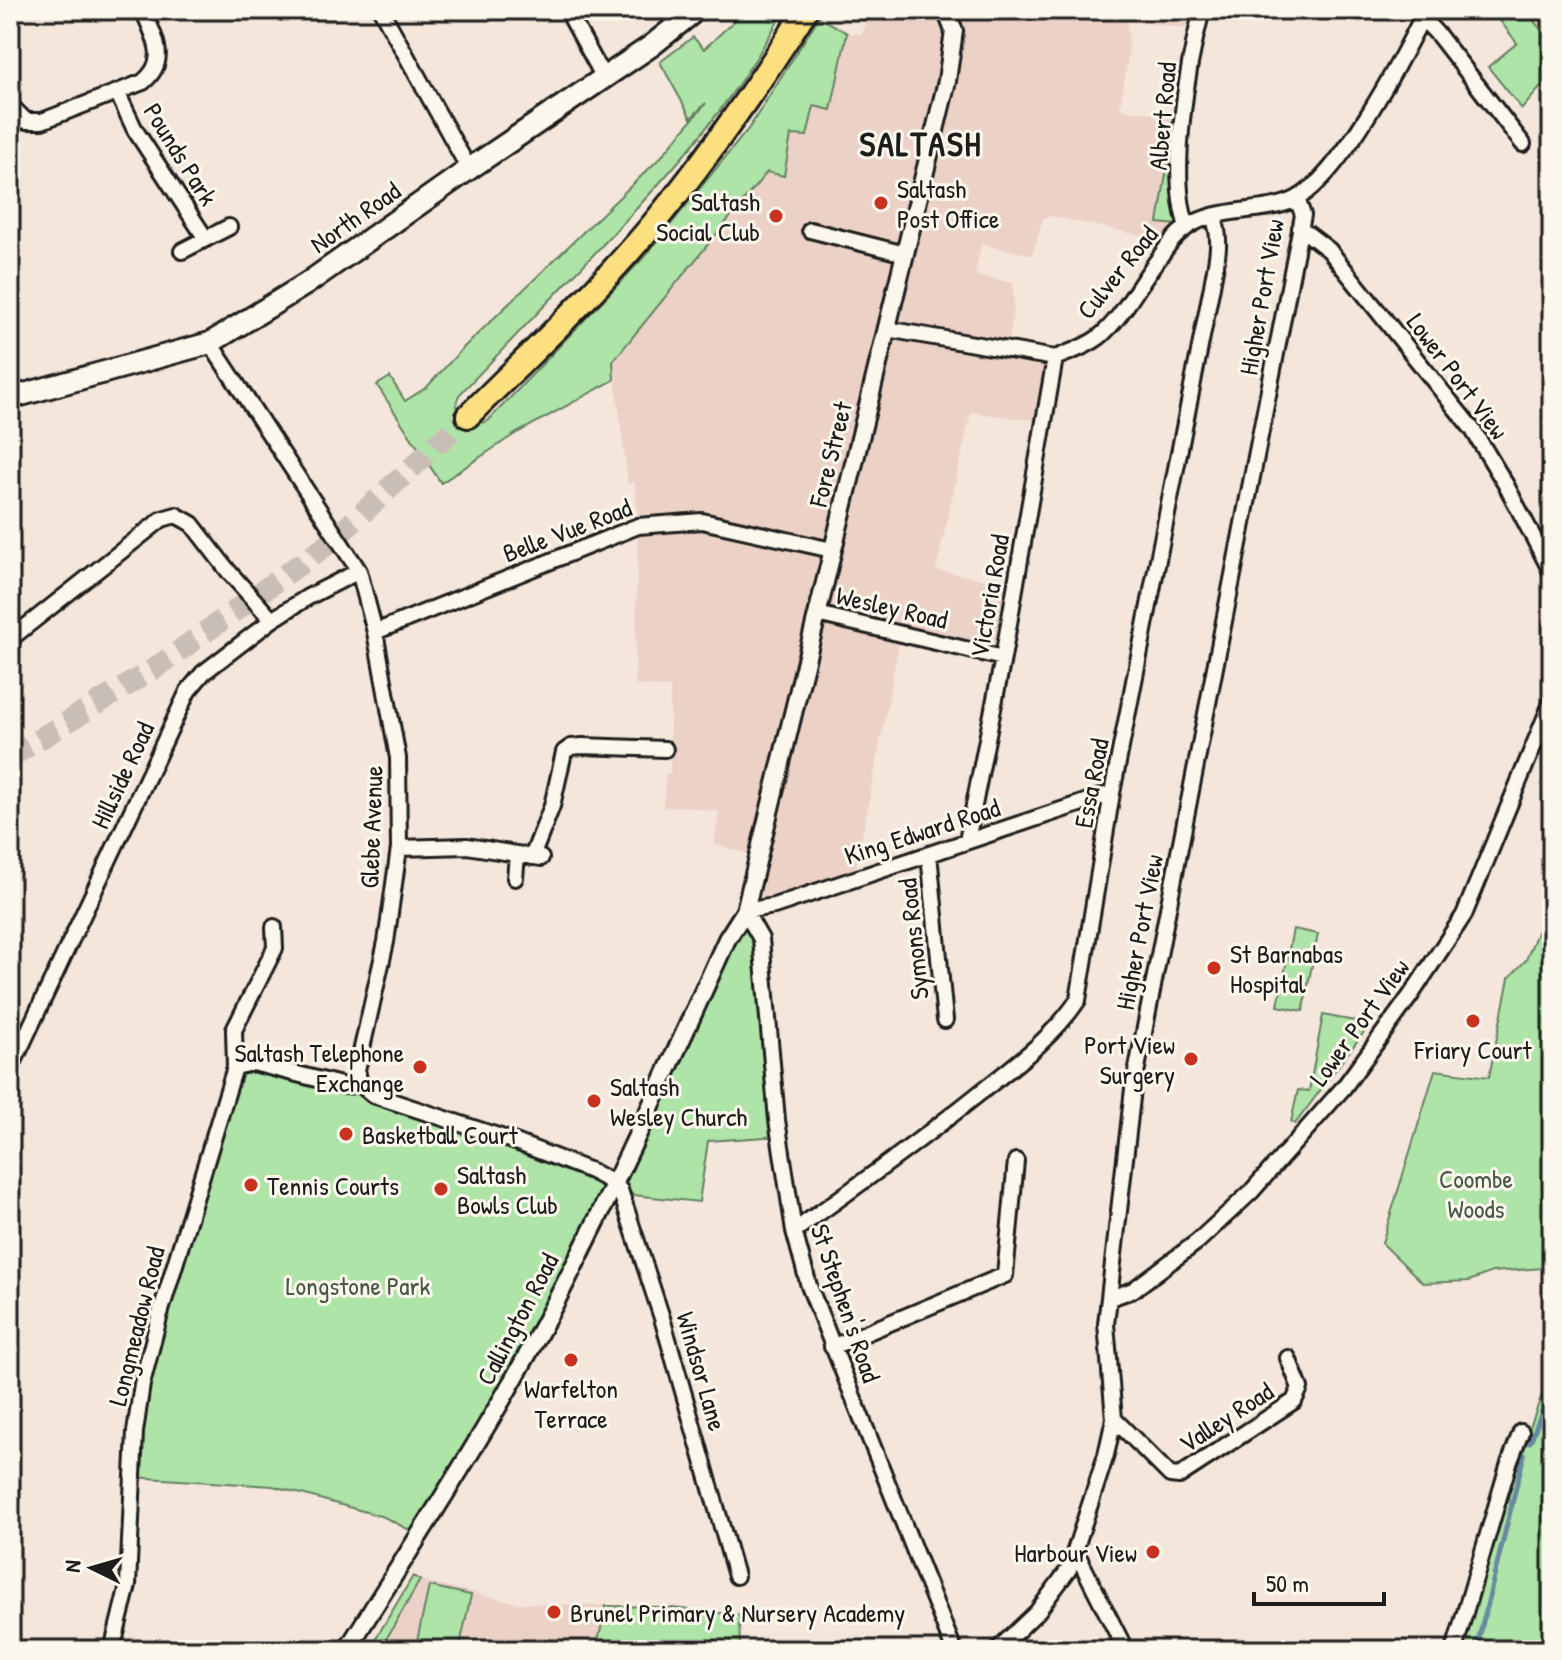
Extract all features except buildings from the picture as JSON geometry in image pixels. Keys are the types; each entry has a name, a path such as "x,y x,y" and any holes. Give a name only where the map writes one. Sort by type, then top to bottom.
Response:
{"highway":[{"path":"468,416 592,291 657,220 750,98 806,10"}],"main road":[{"name":"North Road","path":"10,398 210,343 306,284 651,46 696,10"}],"street":[{"name":"Pounds Park","path":"10,105 26,121 42,121 143,82 155,72 159,56 143,10"},
{"path":"381,10 469,169"},
{"name":"Albert Road","path":"1187,226 1180,207 1180,153 1187,77 1202,10"},
{"path":"569,11 604,78"},
{"name":"Fore Street","path":"745,911 949,70 954,31 951,12"},
{"path":"1297,199 1332,165 1356,134 1424,14 1523,144"},
{"name":"Pounds Park","path":"118,94 135,130 206,239"},
{"name":"Culver Road","path":"1055,358 1100,336 1170,242 1187,226 1213,217 1297,199"},
{"name":"Higher Port View","path":"997,1650 1037,1612 1069,1569 1106,1455 1114,1419 1106,1335 1133,1089 1303,215 1297,199"},
{"name":"Essa Road","path":"794,1231 904,1152 1016,1065 1068,1015 1078,1000 1112,793 1212,286 1218,247 1218,228 1213,217"},
{"path":"182,251 229,227"},
{"name":"Lower Port View","path":"1300,228 1329,250 1473,430 1552,573"},
{"path":"810,230 905,254"},
{"path":"887,329 1055,358"},
{"name":"Glebe Avenue","path":"210,343 359,571 375,632 398,758 401,799 399,848 386,942 357,1070 360,1084"},
{"name":"Victoria Road","path":"967,841 1003,658 1055,358"},
{"path":"12,640 162,519 176,515 192,524 272,620"},
{"name":"Belle Vue Road","path":"375,632 638,526 702,521 832,550"},
{"name":"Hillside Road","path":"10,1070 188,691 203,673 272,620 359,571"},
{"name":"Wesley Road","path":"817,614 1003,658"},
{"name":"Lower Port View","path":"1110,1298 1133,1290 1197,1242 1251,1192 1344,1087 1464,915 1552,701"},
{"path":"515,878 530,856 552,806 564,752 571,747 582,746 665,749"},
{"name":"King Edward Road","path":"745,911 774,906 1112,793"},
{"path":"399,848 467,846 530,856"},
{"name":"Symons Road","path":"929,854 945,1020"},
{"name":"Callington Road","path":"347,1650 421,1536 536,1339 614,1183 727,939 745,911"},
{"name":"St Stephen's Road","path":"745,911 761,939 777,1120 794,1231 809,1286 954,1650"},
{"name":"Longmeadow Road","path":"112,1650 128,1585 135,1432 142,1384 160,1314 235,1067 234,1030 275,948 274,927"},
{"path":"235,1067 253,1063 345,1086 360,1084 373,1095 475,1126 614,1183"},
{"path":"832,1347 1005,1275 1016,1161"},
{"name":"Windsor Lane","path":"614,1183 620,1190 662,1318 736,1576"},
{"name":"Valley Road","path":"1114,1419 1170,1475 1179,1476 1294,1401 1300,1388 1288,1358"},
{"path":"1454,1650 1522,1443"},
{"path":"1075,1550 1122,1643"}],"shaded area":[{"path":"899,10 1203,10 1197,30 1127,20 1129,50 1120,109 1184,117 1187,226 1170,242 1052,216 1043,218 1032,255 981,244 975,275 1013,283 1014,305 1008,349 1055,358 1046,422 971,412 936,570 1016,586 1003,658 901,634 854,878 745,911 759,857 714,844 719,812 682,806 663,808 666,774 670,774 670,688 635,685 638,525 635,481 628,484 613,361 767,172 814,106 831,110 847,33 862,34 869,13 896,18"},
{"path":"1525,10 1552,10 1552,43"},
{"name":"Brunel Primary & Nursery Academy","path":"420,1580 517,1603 662,1607 739,1615 740,1650 380,1650"}],"green space":[{"path":"735,10 784,10 743,78 698,139 621,225 459,395 456,409 462,418 474,423 488,421 646,255 749,128 819,17 847,33 831,110 814,106 807,136 791,135 784,176 767,172 613,361 614,380 515,434 441,483 377,385 390,377 405,401 427,387 462,349 661,157 706,103 691,118 660,62 693,37 704,49 733,22"},
{"path":"1492,10 1525,10 1552,43 1552,74 1522,109 1488,67 1517,43"},
{"path":"1169,156 1180,157 1187,226 1158,223"},
{"name":"Coombe Woods","path":"1552,895 1552,1650 1454,1650 1508,1466 1526,1438 1543,1392 1543,1268 1492,1272 1469,1281 1423,1283 1382,1243 1435,1070 1489,1077 1509,978 1526,960"},
{"path":"745,911 761,939 780,1136 708,1141 699,1202 633,1195 617,1178"},
{"path":"1293,929 1318,934 1303,1011 1278,1006"},
{"path":"1323,1015 1370,1024 1295,1124 1291,1122 1298,1090 1309,1091"},
{"name":"Longstone Park","path":"235,1067 345,1086 614,1183 421,1536 384,1517 273,1486 132,1477 141,1388"},
{"path":"413,1576 420,1580 380,1650 369,1650"},
{"path":"429,1586 471,1595 459,1650 415,1650"},
{"path":"606,1606 662,1607 739,1615 740,1650 596,1650"}],"waterway":[{"path":"1530,1442 1549,1394 1552,1309"},
{"path":"1476,1650 1524,1455"}],"tunnel":[{"path":"10,757 154,669 332,541 468,416"}],"place":[{"name":"Saltash Post Office","path":"881,203"},
{"name":"Saltash Social Club","path":"776,216"},
{"name":"St Barnabas Hospital","path":"1214,968"},
{"name":"Friary Court","path":"1473,1021"},
{"name":"Port View Surgery","path":"1191,1059"},
{"name":"Saltash Telephone Exchange","path":"420,1067"},
{"name":"Saltash Wesley Church","path":"594,1101"},
{"name":"Basketball Court","path":"346,1134"},
{"name":"Tennis Courts","path":"251,1185"},
{"name":"Saltash Bowls Club","path":"441,1189"},
{"name":"Warfelton Terrace","path":"571,1360"},
{"name":"Harbour View","path":"1153,1552"},
{"name":"Brunel Primary & Nursery Academy","path":"554,1612"}],"district":[{"name":"SALTASH","path":"921,144"}]}
